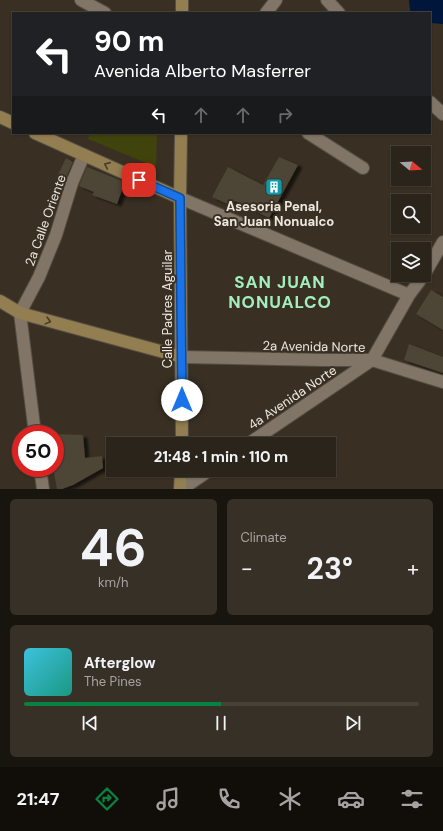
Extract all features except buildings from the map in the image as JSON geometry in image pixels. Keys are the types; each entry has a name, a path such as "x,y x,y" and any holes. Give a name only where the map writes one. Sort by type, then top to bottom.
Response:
{"main road":[{"path":"182,0 182,12"},
{"path":"0,117 12,123"},
{"path":"37,134 180,198"},
{"name":"Calle Padres Aguilar","path":"181,134 182,437"},
{"path":"0,301 20,313 182,357"},
{"path":"181,477 181,489"}],"street":[{"path":"81,0 103,12"},
{"path":"267,12 276,0"},
{"path":"327,0 338,12"},
{"path":"431,103 443,114"},
{"path":"310,134 363,168"},
{"name":"2a Calle Oriente","path":"20,313 39,277 56,235 72,183 84,155"},
{"path":"180,198 409,295"},
{"path":"431,263 443,242"},
{"path":"372,360 409,295 419,282"},
{"path":"20,313 34,425"},
{"name":"2a Avenida Norte","path":"182,357 372,360 443,382"},
{"name":"4a Avenida Norte","path":"258,437 372,360"},
{"path":"41,477 43,489"},
{"path":"181,489 199,477"}],"shaded area":[{"path":"90,134 157,134 156,167 88,139"}],"waterway":[{"path":"422,0 423,9 443,11"}],"place":[{"name":"Asesoria Penal, San Juan Nonualco","path":"274,187"}],"district":[{"name":"SAN JUAN NONUALCO","path":"280,292"}],"route":[{"path":"139,180 180,198 182,400"}]}
